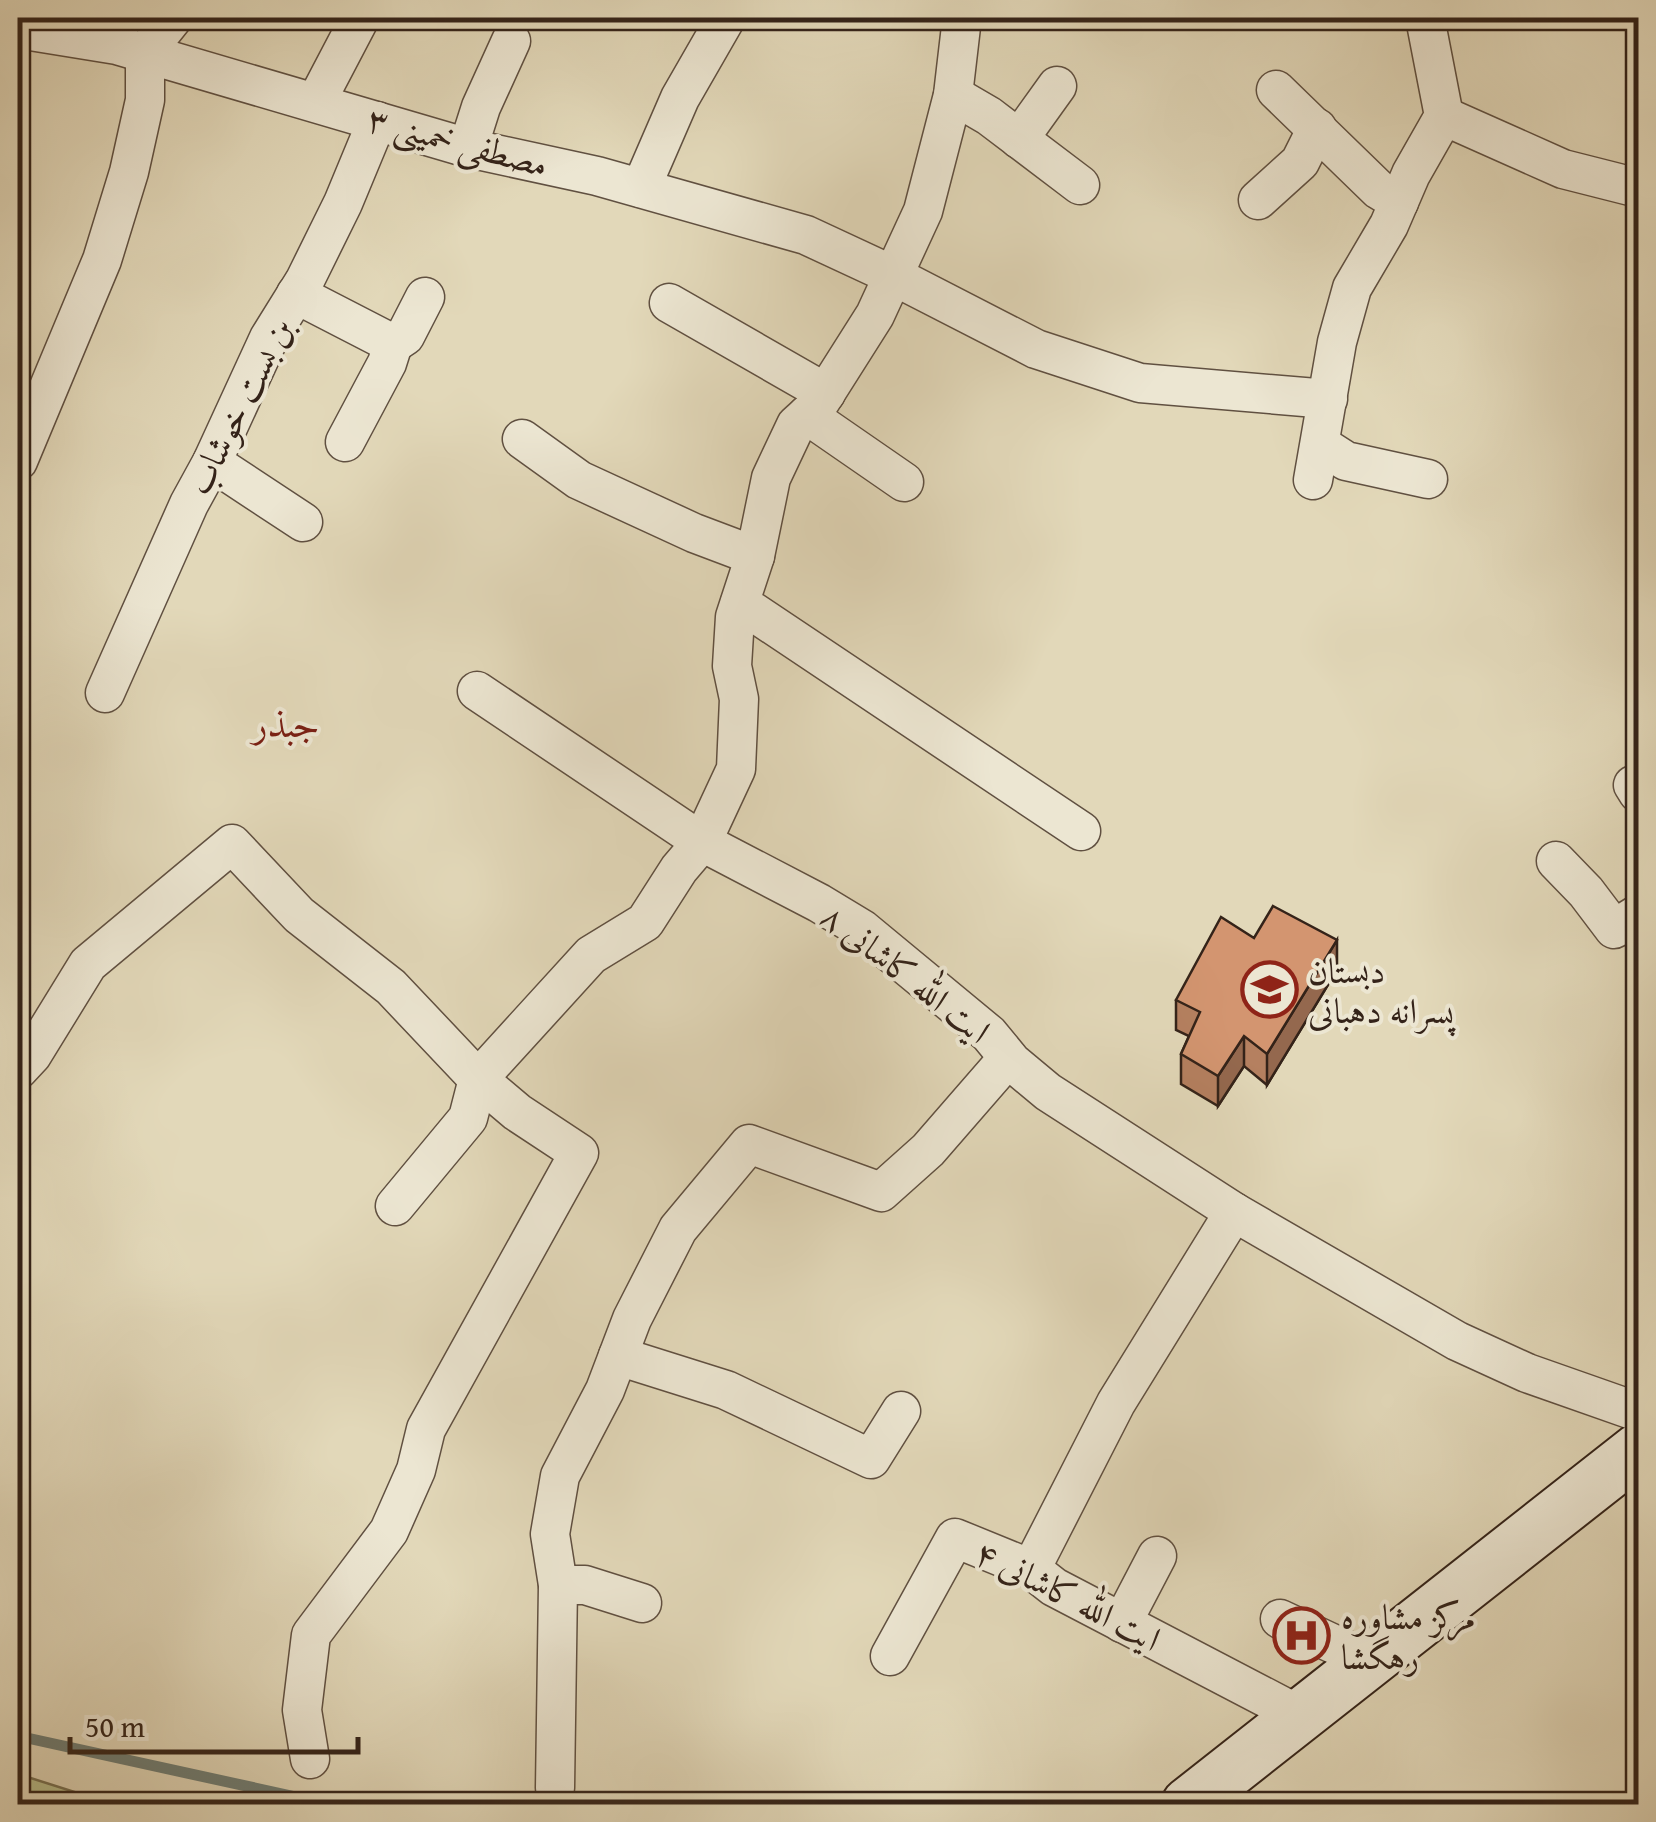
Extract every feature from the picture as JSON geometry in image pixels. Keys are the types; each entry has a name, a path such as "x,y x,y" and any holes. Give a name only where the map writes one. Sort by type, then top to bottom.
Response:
{"main road":[{"path":"1188,1804 1638,1450"}],"street":[{"path":"18,461 74,330 130,172 145,100 145,53 173,18"},
{"path":"316,102 360,18"},
{"path":"641,188 680,98 726,18"},
{"path":"394,1206 468,1118 478,1079 590,955 645,922 679,869 702,842 736,769 740,700 732,666 735,617 755,556 771,478 796,425 816,404 875,315 924,212 953,95 962,18"},
{"path":"1425,18 1444,116 1352,288 1337,342 1317,462 1346,461 1428,480"},
{"name":"مصطفی خمینی ۳","path":"18,30 117,45 468,148 641,188 806,236 1036,349 1140,383 1328,399"},
{"path":"468,148 481,107 511,40"},
{"path":"1020,140 1057,86"},
{"path":"1276,90 1379,190 1400,202"},
{"path":"953,95 990,116 1080,185"},
{"path":"1444,116 1564,169 1638,188"},
{"name":"بن بست خوشاب","path":"104,693 152,582 269,338 343,203 377,121"},
{"path":"1258,200 1300,162 1317,128"},
{"path":"296,294 393,344"},
{"path":"344,442 387,363 393,344 405,336 424,298"},
{"path":"669,303 816,404 904,482"},
{"path":"522,439 579,480 755,556"},
{"path":"212,462 304,522"},
{"path":"740,604 1081,831"},
{"name":"ایت الله کاشانی ۸","path":"477,692 702,842 862,929 989,1034 1008,1058 1048,1092 1234,1212 1456,1342 1638,1412"},
{"path":"18,1070 32,1055 88,964 232,844 298,915 391,987 478,1079 517,1112 579,1153 426,1429 416,1470 388,1531 311,1635 302,1710 310,1759"},
{"path":"1556,861 1614,928 1638,914"},
{"path":"555,1788 558,1586 550,1534 560,1476 605,1390 632,1319 678,1229 749,1144 881,1192 928,1150 1008,1058"},
{"path":"1031,1568 1116,1404 1234,1212"},
{"path":"618,1356 726,1390 871,1459 901,1411"},
{"name":"ایت الله کاشانی ۴","path":"890,1656 955,1538 1031,1568 1054,1587 1301,1716"},
{"path":"1122,1622 1157,1556"},
{"path":"558,1586 586,1585 642,1603"},
{"path":"1280,1620 1370,1660"}],"green space":[{"path":"18,1774 81,1794 70,1804 18,1804"}],"building":[{"path":"1273,906 1337,940 1267,1054 1244,1036 1218,1076 1181,1054 1200,1012 1176,1000 1221,917 1254,938"}],"waterway":[{"path":"18,1736 328,1804"}],"place":[{"name":"دبستان پسرانه دهبانی","path":"1269,990"},
{"name":"مرکز مشاوره رهگشا","path":"1302,1636"}],"district":[{"name":"جبذر","path":"286,723"}]}
